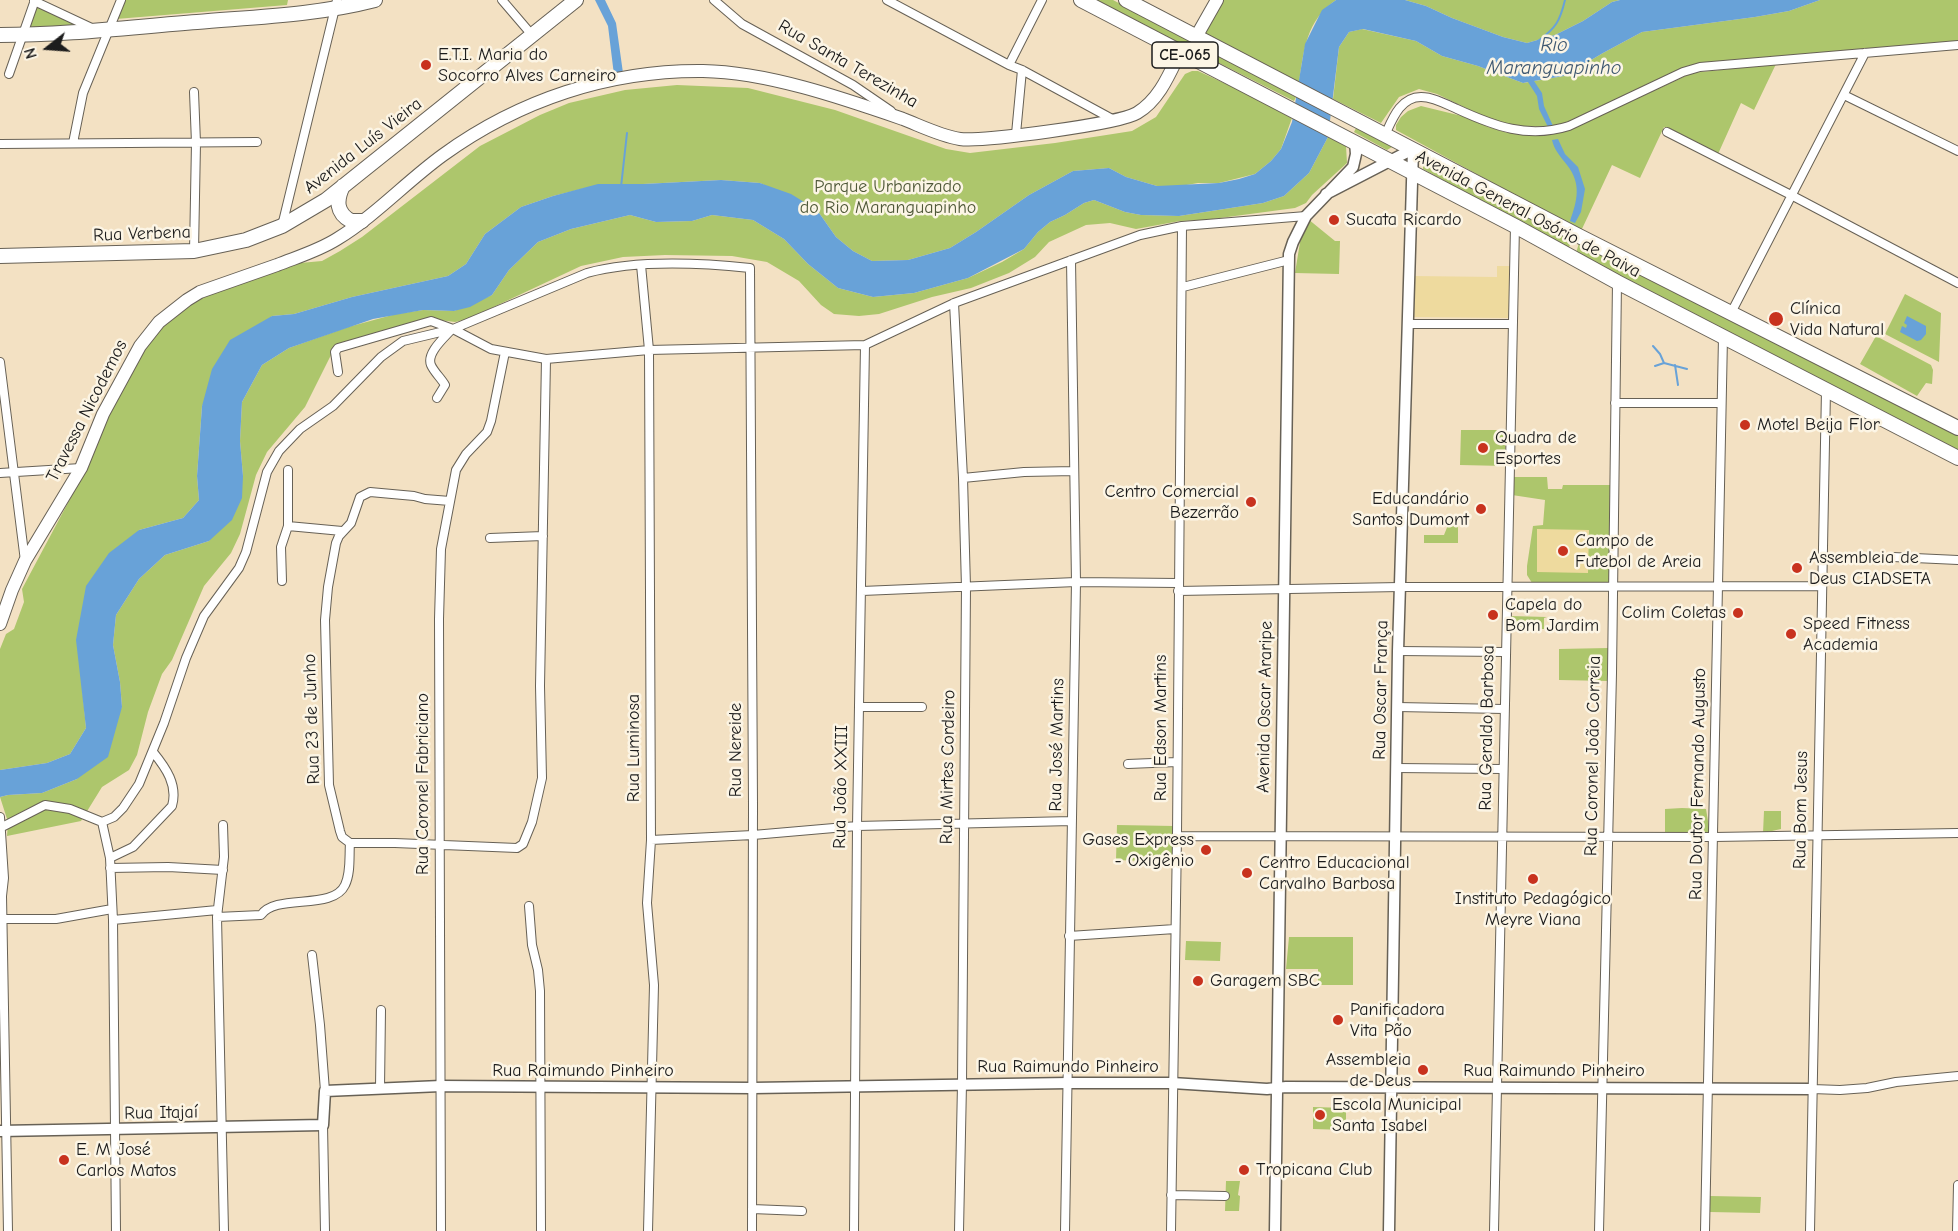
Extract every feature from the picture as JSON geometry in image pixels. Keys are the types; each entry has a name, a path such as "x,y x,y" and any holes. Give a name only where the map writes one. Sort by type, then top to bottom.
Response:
{"main road":[{"path":"0,35 103,30 256,17 375,0"},
{"name":"Avenida Luís Vieira","path":"282,226 326,200 576,0"},
{"name":"Avenida General Osório de Paiva","path":"1081,0 1352,140 1722,337 1958,458"},
{"name":"Avenida General Osório de Paiva","path":"1126,0 1581,237 1958,428"},
{"path":"1196,37 1217,0"},
{"name":"Rua Santa Terezinha","path":"902,119 959,139 983,139 1130,117 1151,103 1166,82 1180,52"},
{"name":"Travessa Nicodemos","path":"0,624 25,561 81,468 103,414 140,346 159,322 200,292 323,246 362,221 443,155 505,117 564,92 609,79 704,71 758,77 834,97 902,119"},
{"path":"343,186 338,196 340,211 351,221 362,221"},
{"name":"Rua Verbena","path":"0,256 194,251 246,240 282,226"},
{"path":"1570,257 1573,244 1581,237"}],"street":[{"path":"73,143 83,93 103,30 121,0"},
{"path":"502,0 532,35"},
{"name":"Rua Santa Terezinha","path":"714,0 742,24 853,85 902,119"},
{"path":"887,0 1114,120"},
{"path":"1009,65 1042,0"},
{"path":"9,74 34,1 103,30"},
{"path":"282,226 336,4"},
{"path":"1385,135 1397,110 1410,100 1421,97 1436,100 1510,130 1559,129 1683,72 1700,67 1958,45"},
{"path":"1731,313 1865,53"},
{"path":"1016,134 1022,70"},
{"path":"194,92 196,143 194,251"},
{"path":"1844,95 1958,150"},
{"path":"1666,132 1791,195 1958,284"},
{"name":"Avenida Oscar Araripe","path":"1275,1231 1289,260 1293,242 1306,216 1353,167 1356,154 1352,140"},
{"path":"0,144 257,142"},
{"name":"Avenida Oscar Araripe","path":"1326,194 1413,149"},
{"name":"Rua Oscar França","path":"1389,1231 1398,651 1413,149"},
{"path":"338,372 335,352 338,348 431,321 453,329 490,349 546,359 649,350 865,345 954,303 1117,242 1182,226 1306,216"},
{"name":"Rua Edson Martins","path":"1170,1231 1177,836 1182,226"},
{"name":"Rua Geraldo Barbosa","path":"1494,1231 1515,226"},
{"name":"Rua José Martins","path":"1065,1231 1076,582 1071,260"},
{"path":"1183,286 1289,260"},
{"path":"2,827 45,804 70,809 102,822 114,817 128,802 153,752 181,678 186,658 204,616 239,568 246,552 267,472 279,451 300,429 333,406 381,357 403,341 453,329 587,273 641,265"},
{"name":"Rua Nereide","path":"641,265 750,268 753,835 752,1231"},
{"name":"Rua Luminosa","path":"641,265 649,350 651,840 648,903 654,985 648,1231"},
{"name":"Rua Coronel João Correia","path":"1599,1231 1617,282"},
{"name":"Rua Mirtes Cordeiro","path":"954,303 966,586 959,1231"},
{"path":"1407,324 1512,324"},
{"path":"437,398 445,385 431,365 430,357 453,329"},
{"name":"Rua Doutor Fernando Augusto","path":"1705,1231 1722,337"},
{"name":"Rua João XXIII","path":"854,1231 857,826 865,345"},
{"name":"Rua Coronel Fabriciano","path":"441,1231 441,549 459,464 481,440 491,421 505,352"},
{"path":"113,920 217,913 261,915 264,911 274,907 306,900 324,899 340,892 347,882 350,843 517,848 523,844 532,822 542,778 540,735 546,359"},
{"path":"0,362 25,561"},
{"name":"Rua Bom Jesus","path":"1810,1231 1826,390"},
{"path":"1615,403 1721,403"},
{"path":"0,473 81,468"},
{"path":"282,581 282,547 288,526 288,470"},
{"path":"963,478 1024,472 1074,471"},
{"path":"288,526 342,531 351,523 360,497 370,492 450,501"},
{"name":"Rua 23 de Junho","path":"342,531 334,549 326,620 329,785 342,837 350,843"},
{"path":"490,538 543,536"},
{"path":"1893,557 1958,560"},
{"path":"862,591 1076,582 1283,589 1822,586"},
{"path":"1398,651 1506,652"},
{"path":"859,707 922,707"},
{"path":"1397,707 1504,709"},
{"path":"110,858 133,847 172,806 173,784 153,752"},
{"path":"1128,764 1177,762"},
{"path":"1396,768 1503,769"},
{"path":"0,817 4,878 1,893 3,1131 8,1231"},
{"path":"651,840 753,835 857,826 1072,821"},
{"path":"102,822 110,858 113,920 116,1231"},
{"path":"223,825 223,870 217,913 224,1231"},
{"path":"1177,836 1714,837 1958,833"},
{"path":"110,868 168,867 223,870"},
{"path":"529,906 532,945 540,991 541,1231"},
{"path":"1,919 56,919 112,909"},
{"path":"1069,936 1175,929"},
{"path":"312,955 325,1091 323,1125 325,1231"},
{"path":"380,1088 381,1010"},
{"path":"1812,1089 1867,1088 1896,1082 1958,1076"},
{"name":"Rua Raimundo Pinheiro","path":"325,1091 441,1086 753,1088 1068,1083 1172,1083 1277,1088 1812,1089"},
{"name":"Rua Itajaí","path":"3,1131 323,1125"},
{"path":"1957,1231 1958,1185"},
{"path":"1171,1195 1225,1196"},
{"path":"752,1209 802,1210"}],"green space":[{"path":"125,0 288,0 287,5 116,19"},
{"path":"1095,0 1113,0 1296,97 1294,101"},
{"path":"1220,0 1336,0 1318,17 1312,27 1305,47 1299,83 1201,32"},
{"path":"1405,0 1620,0 1612,2 1583,21 1555,35 1527,43 1503,37 1426,6"},
{"path":"1820,0 1958,0 1958,41 1711,62 1689,66 1568,123 1548,127 1511,126 1491,120 1437,94 1419,89 1399,97 1381,123 1333,99 1339,47 1349,32 1362,29 1416,41 1442,56 1478,66 1523,83 1564,76 1642,32 1789,11"},
{"path":"37,4 81,26 28,29"},
{"path":"1776,64 1754,110 1741,103 1718,154 1664,127 1640,178 1612,165 1581,231 1396,130 1401,117 1408,111 1421,106 1470,118 1508,133 1567,131 1692,73"},
{"name":"Parque Urbanizado do Rio Maranguapinho","path":"1198,71 1293,115 1281,149 1255,174 1219,183 1198,183 1175,187 1157,186 1126,177 1109,168 1073,171 1029,195 950,248 908,260 872,261 853,251 836,237 817,210 760,183 721,180 598,185 521,207 485,234 466,264 448,276 352,297 294,314 272,316 202,406 197,476 199,500 183,518 139,530 82,686 86,728 70,754 47,763 0,770 0,649 6,634 14,629 24,602 22,589 87,467 108,412 144,348 163,326 202,296 289,264 322,261 362,237 480,146 540,115 569,103 625,90 677,85 748,88 835,110 946,149 970,153 1132,131 1156,117 1185,74"},
{"path":"1356,128 1392,147 1387,150 1354,132"},
{"name":"Parque Urbanizado do Rio Maranguapinho","path":"1328,137 1346,146 1347,163 1306,203 1295,208 1205,220 1180,221 1136,229 1110,223 1086,225 1049,242 1035,257 1009,273 971,288 932,297 879,314 859,316 834,314 821,305 799,281 767,262 732,256 623,257 581,266 468,319 455,322 431,319 332,353 305,407 267,452 256,475 240,534 231,553 204,586 172,660 162,674 148,712 137,755 129,770 102,787 81,821 7,836 8,822 0,797 42,793 77,779 122,707 113,645 116,615 139,579 165,555 209,541 243,476 240,441 242,402 262,365 289,348 348,327 396,314 423,310 454,311 492,295 509,270 538,242 571,229 630,215 656,222 692,221 712,215 753,220 784,239 808,264 838,288 873,297 914,293 968,278 1002,262 1024,249 1050,222 1094,200 1125,212 1141,215 1179,216 1263,203 1284,196 1309,173"},
{"path":"1423,164 1573,239 1568,249 1423,169"},
{"path":"1308,219 1335,241 1340,241 1339,274 1295,273 1301,236"},
{"path":"1579,243 1958,435 1958,452 1576,253"},
{"path":"1905,294 1941,313 1939,362 1885,334"},
{"path":"1876,336 1931,365 1932,384 1926,383 1917,396 1860,364"},
{"name":"Quadra de Esportes","path":"1461,430 1506,430 1505,466 1460,465"},
{"path":"1512,477 1547,477 1548,489 1562,489 1563,485 1610,485 1609,583 1532,583 1527,575 1527,566 1533,526 1543,525 1545,500 1512,495"},
{"path":"1448,525 1458,525 1458,543 1424,543 1424,535 1444,535"},
{"path":"1510,616 1547,617 1544,618 1544,629 1509,629"},
{"path":"1608,648 1608,681 1559,680 1559,649"},
{"path":"1665,809 1706,809 1710,833 1665,834"},
{"path":"1764,811 1781,811 1781,829 1763,833"},
{"path":"1117,825 1174,826 1173,862 1116,860"},
{"path":"1289,937 1353,937 1353,985 1318,985 1318,969 1286,969"},
{"path":"1186,941 1221,942 1220,961 1185,960"},
{"path":"1313,1107 1346,1108 1346,1130 1313,1129"},
{"path":"1226,1181 1240,1181 1239,1211 1225,1211"},
{"path":"1710,1196 1761,1197 1760,1213 1710,1212"}],"sand":[{"path":"1497,266 1510,266 1509,318 1413,317 1413,276 1497,277"},
{"name":"Campo de Futebol de Areia","path":"1537,529 1589,530 1588,573 1537,572"}],"water":[{"path":"595,0 605,0 616,23 623,73 614,75 608,26"},
{"name":"Rio Maranguapinho","path":"1336,0 1405,0 1426,6 1503,37 1527,43 1555,35 1583,21 1612,2 1620,0 1820,0 1789,11 1642,32 1564,76 1534,81 1542,93 1544,106 1553,126 1548,127 1539,109 1537,96 1528,82 1523,83 1478,66 1442,56 1416,41 1363,29 1349,32 1339,47 1328,137 1309,173 1284,196 1263,203 1179,216 1141,215 1125,212 1094,200 1050,222 1024,249 968,278 914,293 873,297 838,288 808,264 784,239 753,220 712,215 692,221 656,222 630,215 571,229 538,242 509,270 492,295 470,307 454,311 423,310 373,319 289,348 262,365 242,402 240,441 242,498 232,520 209,541 165,555 139,579 116,615 113,645 122,707 108,757 77,779 42,793 0,797 0,770 47,763 70,754 86,728 76,640 86,586 109,553 139,530 183,518 199,500 197,476 202,406 212,369 230,340 272,316 294,314 352,297 448,276 466,264 485,234 521,207 598,184 721,180 760,183 791,194 817,210 836,237 853,251 872,261 908,260 950,248 1029,195 1073,171 1109,168 1126,177 1157,186 1219,183 1239,179 1255,174 1281,149 1292,122 1305,44 1322,10"},
{"path":"1558,139 1565,154 1578,167 1585,189 1581,212 1575,223 1570,221 1577,193 1575,179 1553,144 1552,140"},
{"path":"1907,316 1926,326 1926,334 1921,340 1917,341 1900,332 1902,326 1906,328 1907,325 1904,323"}],"waterway":[{"name":"Rio Maranguapinho","path":"1538,41 1556,24 1565,0"},
{"path":"621,187 627,133"},
{"path":"1653,346 1664,363 1655,366"},
{"path":"1664,363 1687,369"},
{"path":"1675,365 1678,385"}],"place":[{"name":"E.T.I. Maria do Socorro Alves Carneiro","path":"426,65"},
{"name":"Sucata Ricardo","path":"1334,220"},
{"name":"Clínica Vida Natural","path":"1776,319"},
{"name":"Motel Beija Flor","path":"1745,425"},
{"name":"Quadra de Esportes","path":"1483,448"},
{"name":"Centro Comercial Bezerrão","path":"1251,502"},
{"name":"Educandário Santos Dumont","path":"1481,509"},
{"name":"Campo de Futebol de Areia","path":"1563,551"},
{"name":"Assembleia de Deus CIADSETA","path":"1797,568"},
{"name":"Colim Coletas","path":"1738,613"},
{"name":"Capela do Bom Jardim","path":"1493,615"},
{"name":"Speed Fitness Academia","path":"1791,634"},
{"name":"Gases Express - Oxigênio","path":"1206,850"},
{"name":"Centro Educacional Carvalho Barbosa","path":"1247,873"},
{"name":"Instituto Pedagógico Meyre Viana","path":"1533,879"},
{"name":"Garagem SBC","path":"1198,981"},
{"name":"Panificadora Vita Pão","path":"1338,1020"},
{"name":"Assembleia de Deus","path":"1423,1070"},
{"name":"Escola Municipal Santa Isabel","path":"1320,1115"},
{"name":"E. M José Carlos Matos","path":"64,1160"},
{"name":"Tropicana Club","path":"1244,1170"}]}
